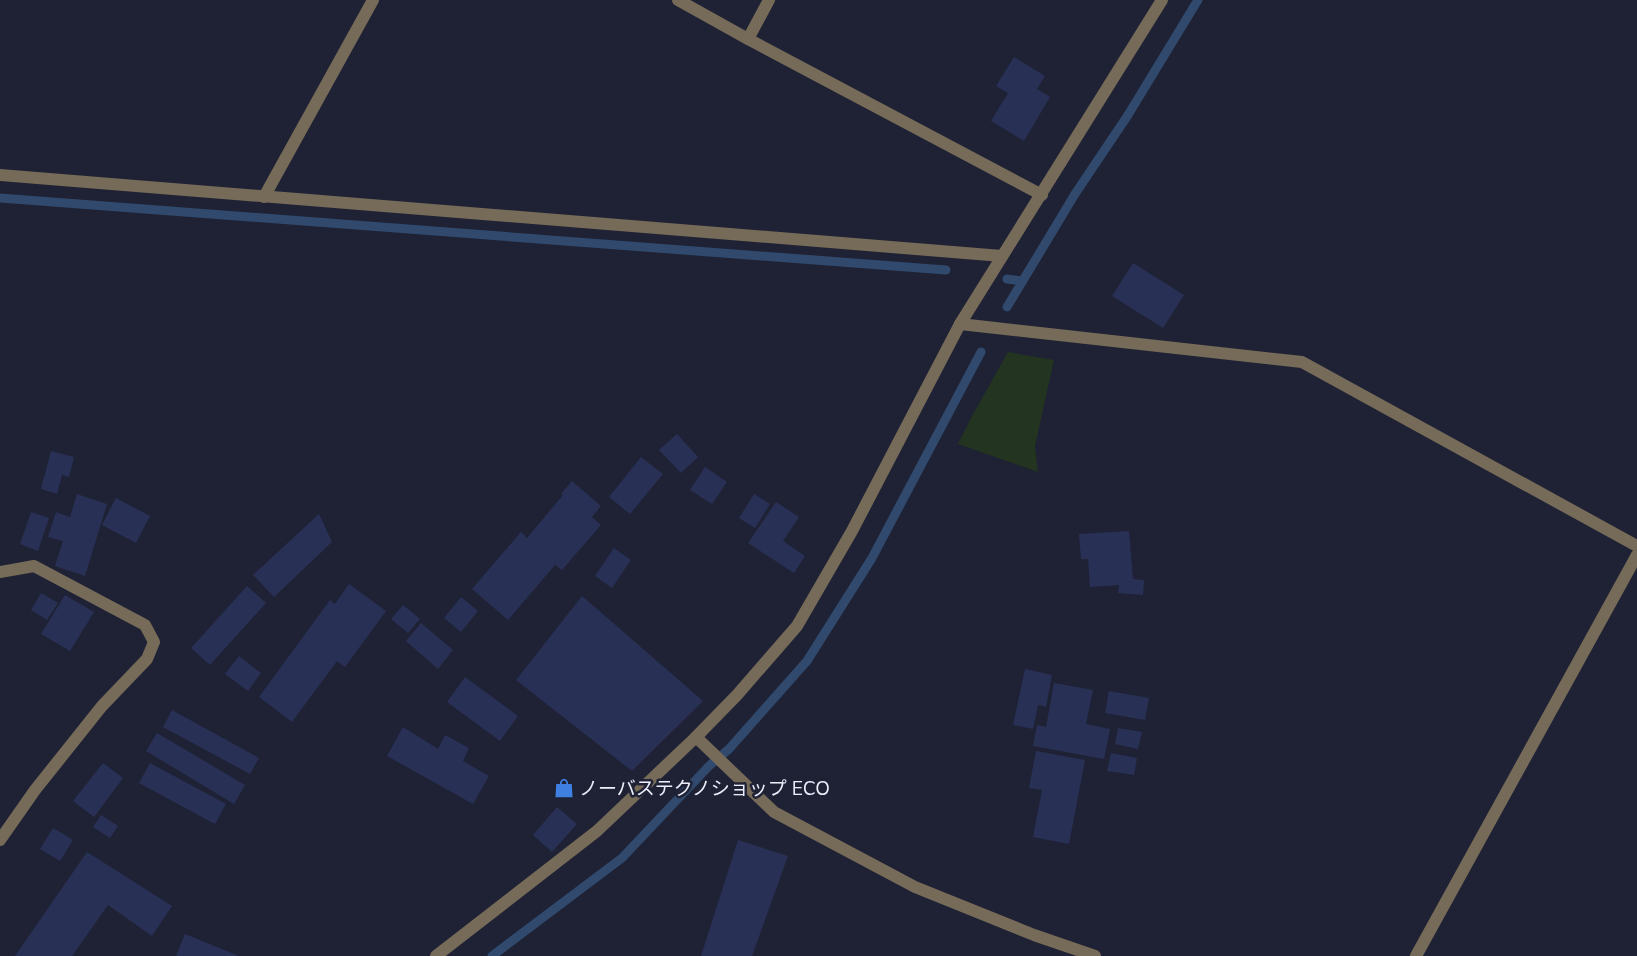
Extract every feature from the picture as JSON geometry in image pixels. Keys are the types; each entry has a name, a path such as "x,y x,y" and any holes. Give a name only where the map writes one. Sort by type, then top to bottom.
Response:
{"street":[{"path":"264,197 373,0"},
{"path":"678,0 1042,195"},
{"path":"748,39 769,0"},
{"path":"436,956 597,831 696,737 737,695 797,626 852,531 960,324 1162,0"},
{"path":"0,175 1002,256"},
{"path":"960,324 1302,362 1637,546"},
{"path":"1416,956 1637,555"},
{"path":"0,572 34,566 145,625 154,642 147,660 102,706 35,790 0,840"},
{"path":"696,737 774,812 915,887 1095,956"}],"green space":[{"path":"1008,352 1054,360 1035,446 1038,472 958,444"}],"building":[{"path":"1014,57 1045,76 1037,89 1050,97 1024,141 991,121 1008,93 996,86"},
{"path":"1133,263 1184,295 1163,328 1112,296"},
{"path":"677,434 698,457 681,473 659,450"},
{"path":"51,451 74,457 69,477 62,475 57,494 41,489"},
{"path":"641,457 663,474 630,514 609,497"},
{"path":"705,467 727,482 712,504 690,490"},
{"path":"572,481 601,506 592,517 601,525 562,570 555,565 508,620 472,589 521,532 527,538 563,495 561,494"},
{"path":"77,494 107,504 85,576 55,566 63,541 48,537 56,512 70,517"},
{"path":"754,494 770,504 755,528 739,518"},
{"path":"116,498 150,516 136,543 102,525"},
{"path":"776,502 799,517 783,541 805,556 794,573 748,543"},
{"path":"31,512 49,518 38,551 20,544"},
{"path":"319,514 332,542 274,597 253,575"},
{"path":"1129,531 1133,579 1144,580 1143,595 1118,593 1119,585 1090,587 1088,559 1081,559 1079,534"},
{"path":"614,548 631,560 612,588 595,576"},
{"path":"349,584 386,611 345,667 337,661 292,722 259,697 330,600 335,604"},
{"path":"247,586 266,603 210,665 191,648"},
{"path":"41,593 58,603 47,620 31,610"},
{"path":"65,595 94,612 70,651 41,634"},
{"path":"582,596 703,701 632,771 516,680"},
{"path":"461,597 478,611 461,632 444,618"},
{"path":"403,605 420,619 408,633 391,619"},
{"path":"421,623 453,650 438,669 406,641"},
{"path":"239,656 261,673 248,691 225,674"},
{"path":"1025,669 1052,675 1046,707 1038,705 1033,729 1013,725"},
{"path":"465,677 518,716 500,741 447,702"},
{"path":"1054,683 1093,690 1086,724 1110,729 1104,759 1033,746 1037,725 1046,727"},
{"path":"1109,691 1149,698 1145,720 1105,713"},
{"path":"172,710 259,758 250,774 163,727"},
{"path":"403,727 438,749 445,735 469,748 463,761 489,776 473,804 387,756"},
{"path":"1118,728 1142,732 1138,749 1115,744"},
{"path":"157,733 245,785 234,804 146,751"},
{"path":"1036,751 1085,760 1069,844 1033,837 1042,790 1029,788"},
{"path":"1111,753 1137,758 1134,775 1107,771"},
{"path":"103,763 123,778 94,817 73,801"},
{"path":"150,763 226,804 215,824 139,783"},
{"path":"557,807 577,824 552,852 533,835"},
{"path":"101,815 118,826 110,838 93,827"},
{"path":"53,828 73,840 60,861 40,849"},
{"path":"738,840 788,856 752,956 701,956"},
{"path":"87,852 172,906 152,936 108,905 72,956 15,956"},
{"path":"185,934 239,956 176,956"}],"waterway":[{"path":"1007,307 1075,194 1128,115 1198,0"},
{"path":"0,198 946,270"},
{"path":"1007,279 1022,281"},
{"path":"492,956 622,858 709,766 729,749 807,661 872,558 981,352"}],"place":[{"name":"ノーバステクノショップ ECO","path":"564,788"}]}
